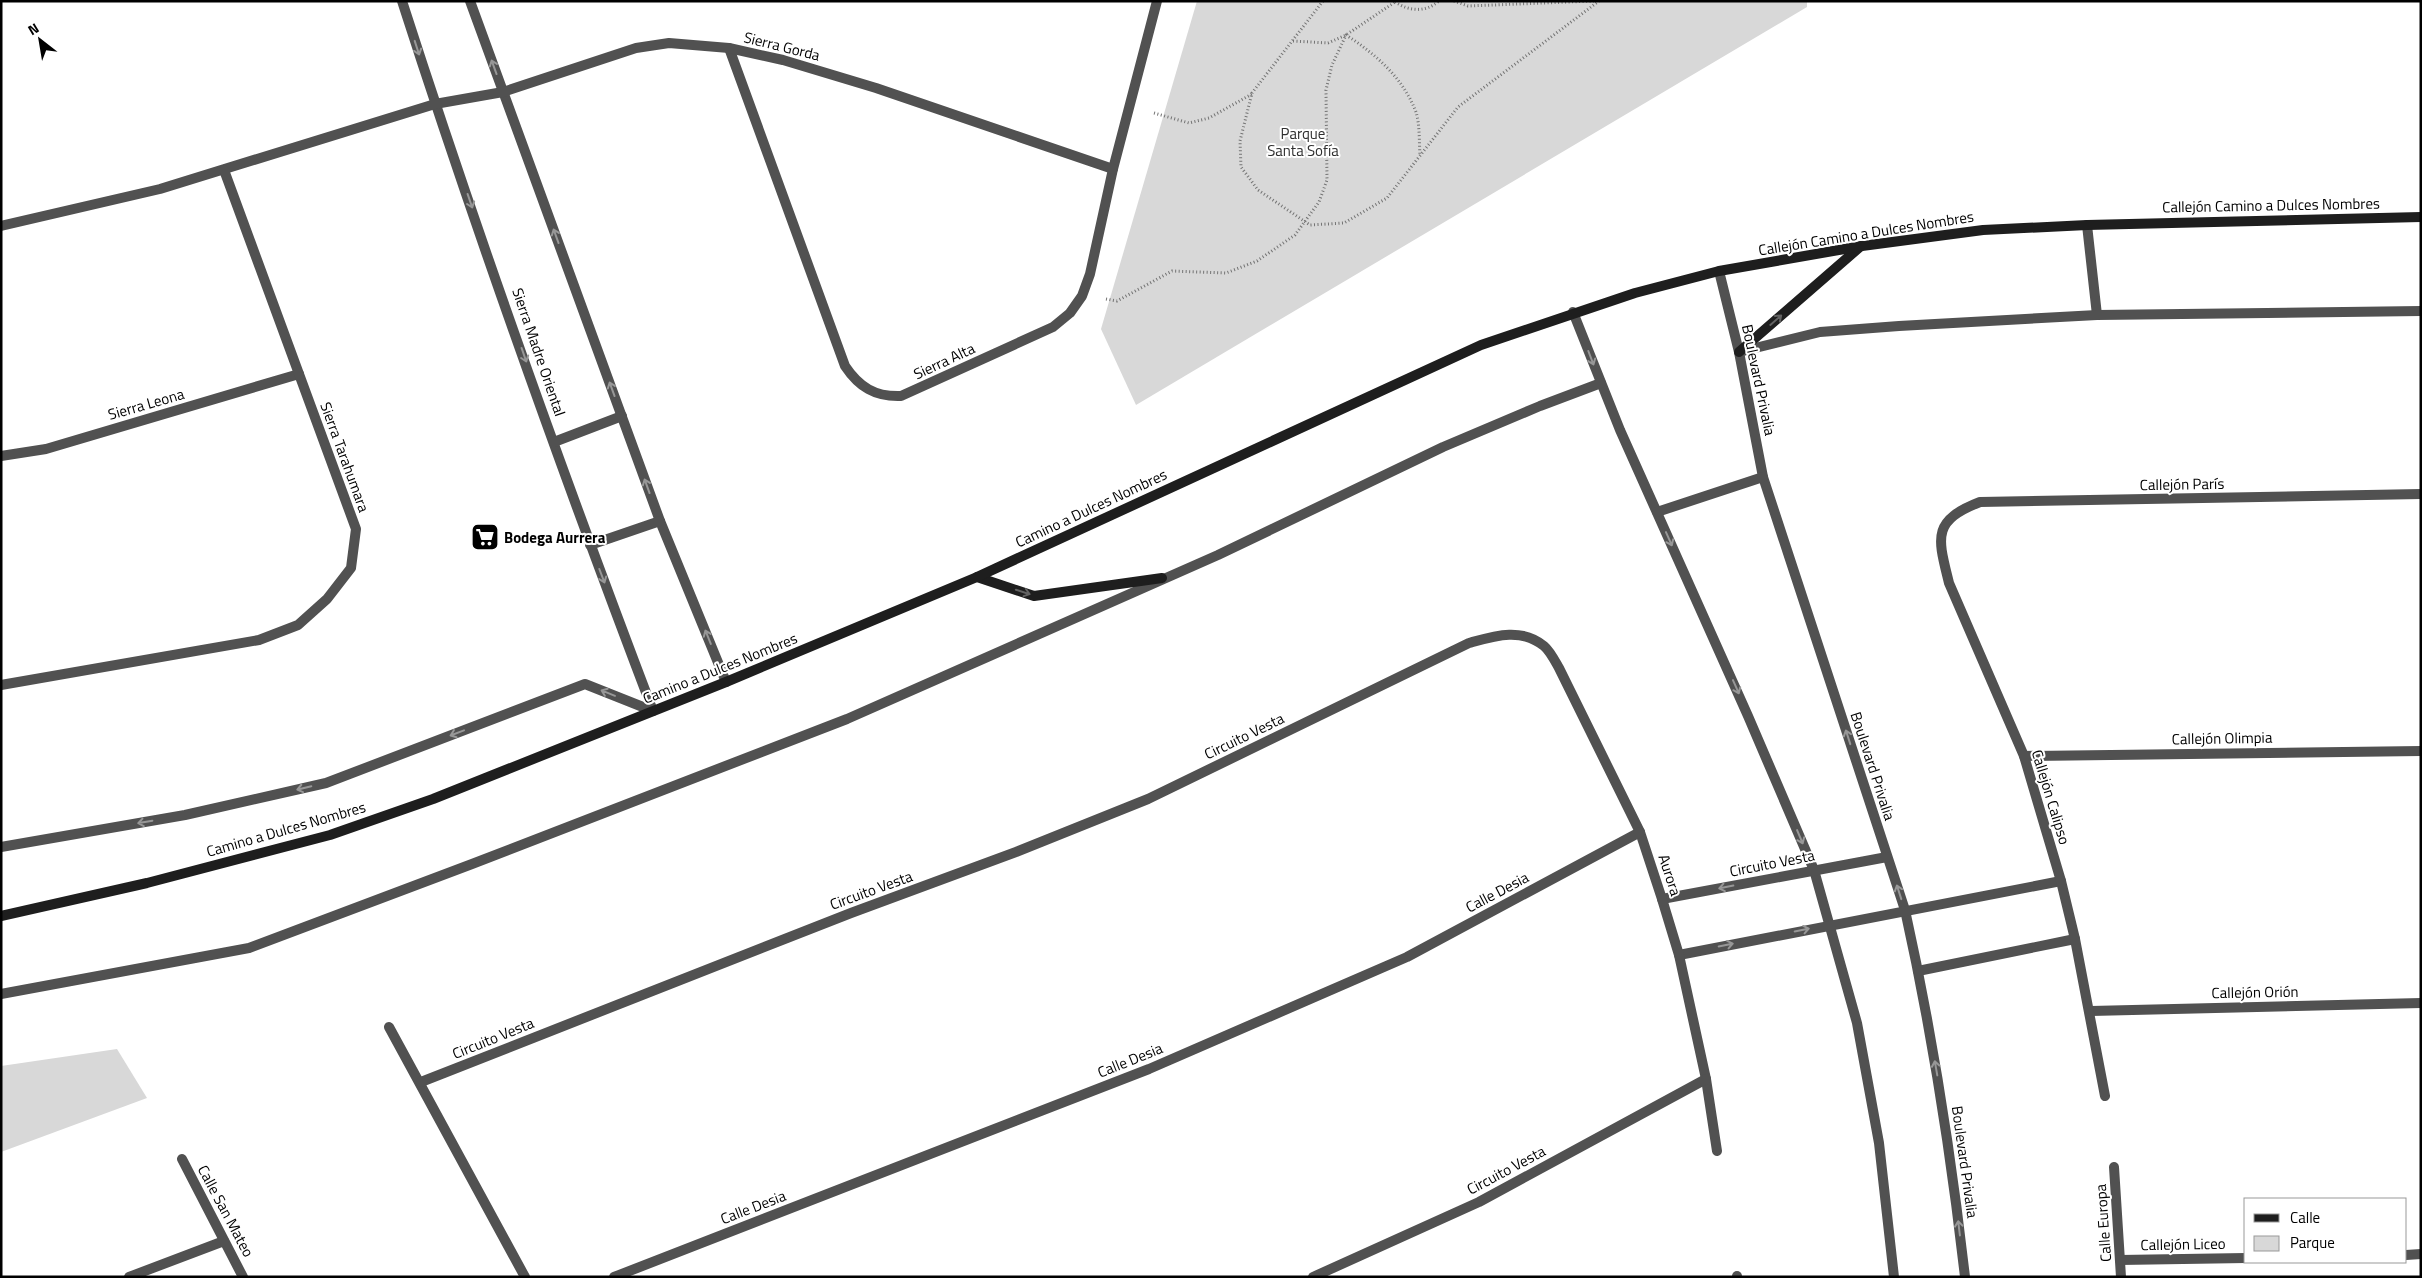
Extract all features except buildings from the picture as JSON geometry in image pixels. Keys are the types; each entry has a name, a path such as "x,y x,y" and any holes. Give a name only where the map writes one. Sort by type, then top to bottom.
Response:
{"main road":[{"name":"Callejón Camino a Dulces Nombres","path":"1422,371 1481,345 1573,312 1719,271 1862,246 1983,230 2087,225 2421,217"},
{"path":"1739,352 1862,246"},
{"name":"Camino a Dulces Nombres","path":"1,916 147,883 330,835 433,798 726,682 977,577 1422,371"},
{"path":"977,577 1034,596 1162,578"}],"street":[{"name":"Sierra Madre Oriental","path":"402,1 435,104 590,545 653,711"},
{"path":"470,1 660,521 726,682"},
{"name":"Sierra Alta","path":"729,48 845,366 855,380 866,389 886,397 901,396 1054,327 1070,313 1082,296 1090,274 1113,169 1157,1"},
{"name":"Sierra Gorda","path":"1,226 160,189 435,104 503,92 636,48 669,43 729,48 784,60 876,88 1113,169"},
{"name":"Sierra Tarahumara","path":"1,685 259,640 298,624 327,599 351,568 356,529 224,170"},
{"path":"2087,225 2097,314"},
{"name":"Boulevard Privalia","path":"1719,271 1739,352 1763,477 1905,910 1948,1136 1965,1277"},
{"path":"1739,352 1820,332 2097,314 2421,311"},
{"path":"1573,312 1600,383 1748,716 1814,870 1857,1023 1879,1143 1894,1277"},
{"name":"Sierra Leona","path":"1,456 46,449 299,374"},
{"path":"1,994 249,948 472,864 847,719 1162,578 1218,555 1444,447 1600,383"},
{"path":"554,442 622,416"},
{"path":"1657,512 1763,477"},
{"name":"Callejón París","path":"1948,518 1960,510 1980,502 2421,494"},
{"name":"Callejón Calipso","path":"1948,518 1942,533 1942,554 1949,583 2024,756 2061,881 2091,1012 2105,1096"},
{"path":"590,545 660,521"},
{"name":"Circuito Vesta","path":"421,1082 851,913 1016,852 1148,799 1469,643 1506,634 1528,636"},
{"name":"Aurora","path":"1528,636 1545,646 1559,668 1640,832 1679,954 1706,1079 1717,1151"},
{"path":"1,847 186,815 326,783 585,684 653,711"},
{"name":"Callejón Olimpia","path":"2024,756 2421,750"},
{"name":"Calle Desia","path":"614,1277 1149,1069 1238,1031 1407,957 1640,832"},
{"name":"Circuito Vesta","path":"1662,899 1887,857"},
{"path":"1679,954 2061,881"},
{"path":"1918,971 2075,940"},
{"name":"Callejón Orión","path":"2091,1012 2421,1003"},
{"path":"389,1027 421,1082 525,1277"},
{"name":"Circuito Vesta","path":"1313,1277 1479,1202 1706,1079"},
{"name":"Calle San Mateo","path":"182,1159 243,1277"},
{"name":"Calle Europa","path":"2114,1167 2122,1277"},
{"path":"129,1277 224,1241"},
{"path":"2407,1255 2421,1254"},
{"name":"Callejón Liceo","path":"2120,1260 2244,1258"}],"path":[{"path":"1130,107 1189,123 1209,118 1252,93 1323,1"},
{"path":"1293,42 1328,43 1346,35 1395,2 1415,10 1425,9 1439,1"},
{"path":"1454,1 1468,6 1594,1"},
{"path":"1252,93 1240,141 1242,167 1258,190 1310,226 1344,223 1387,198 1458,107 1599,1"},
{"path":"1346,35 1372,51 1400,82 1416,114 1420,156"},
{"path":"1082,296 1117,301 1147,283 1172,272 1226,273 1257,261 1295,235 1319,202 1327,180 1326,90 1332,65 1346,35"}],"green space":[{"name":"Parque Santa Sofía","path":"1197,1 1807,1 1807,7 1136,405 1101,329"},
{"path":"117,1049 147,1098 1,1152 1,1066"}],"place":[{"name":"Bodega Aurrera","path":"485,537"}]}
